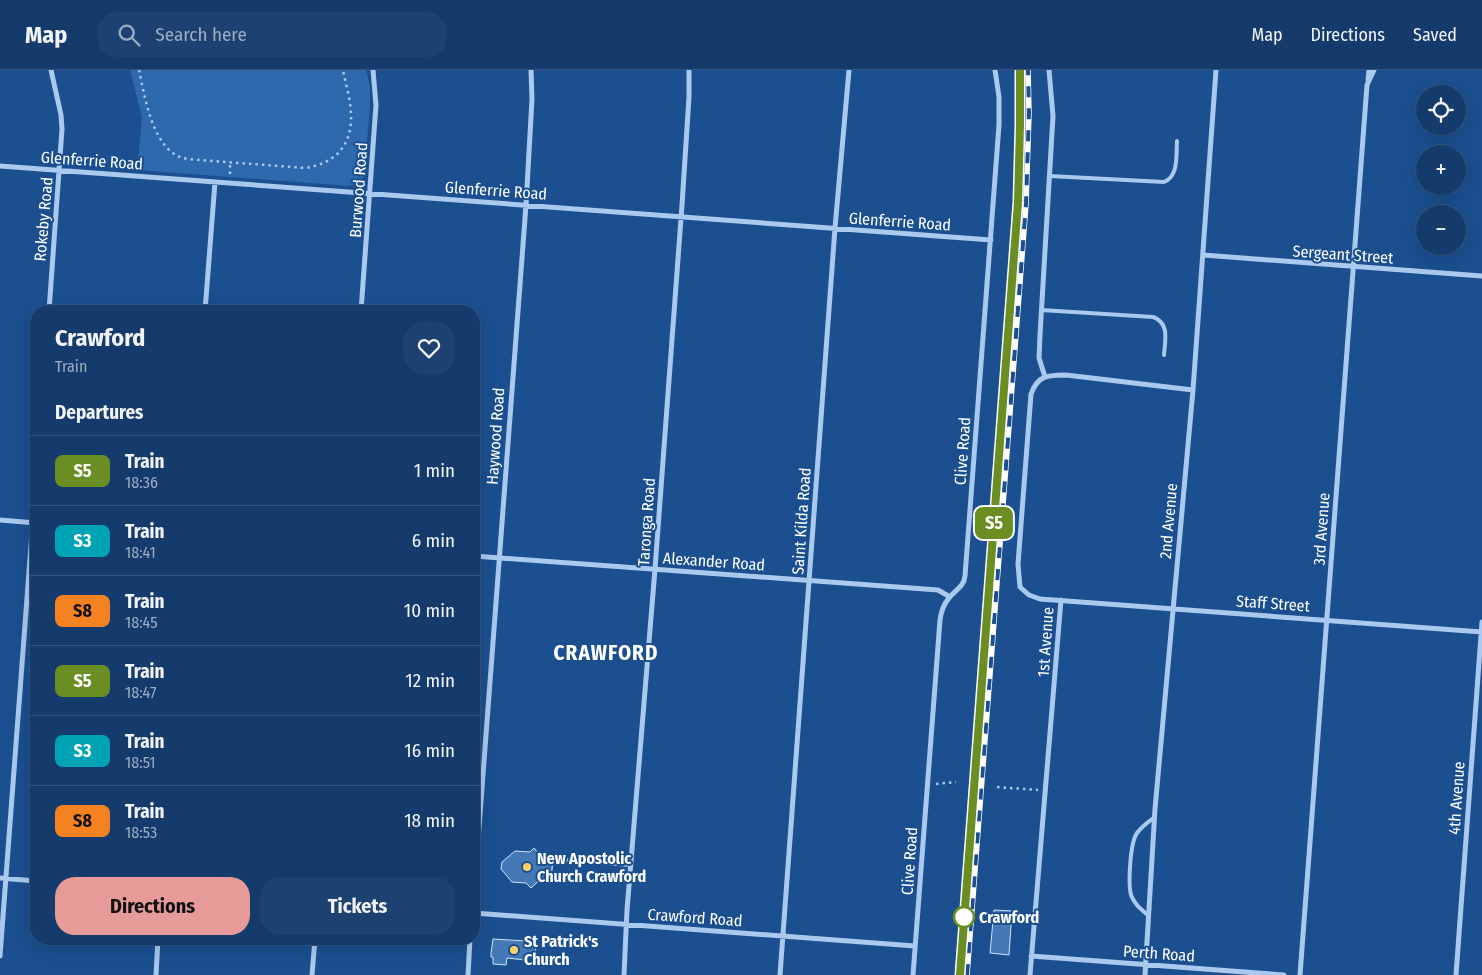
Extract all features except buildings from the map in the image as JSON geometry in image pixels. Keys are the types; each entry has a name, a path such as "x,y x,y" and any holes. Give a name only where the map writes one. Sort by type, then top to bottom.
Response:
{"street":[{"name":"Rokeby Road","path":"49,305 60,170 61,115 50,70"},
{"name":"Burwood Road","path":"361,305 376,105 373,70"},
{"name":"Haywood Road","path":"480,813 526,205 532,98 531,70"},
{"name":"Taronga Road","path":"624,975 681,217 689,70"},
{"name":"Saint Kilda Road","path":"780,975 849,70"},
{"name":"Clive Road","path":"913,975 940,620 942,609 950,597 963,584 965,576 999,125 999,97 995,70"},
{"path":"1049,70 1053,116 1039,358 1045,377 1066,375 1193,390"},
{"name":"2nd Avenue","path":"1145,975 1155,818 1172,608 1193,390 1216,70"},
{"name":"3rd Avenue","path":"1300,975 1368,70"},
{"name":"3rd Avenue","path":"1368,85 1374,70"},
{"name":"Glenferrie Road","path":"0,166 991,240"},
{"path":"205,305 215,182"},
{"name":"Sergeant Street","path":"1203,256 1482,276"},
{"name":"1st Avenue","path":"1030,975 1062,600 1029,595 1020,587 1018,576 1031,394 1034,385 1040,378 1045,377"},
{"path":"0,520 30,523"},
{"name":"Alexander Road","path":"480,556 938,590 950,597"},
{"path":"0,956 30,584"},
{"name":"Staff Street","path":"1062,600 1482,631"},
{"name":"4th Avenue","path":"1456,975 1482,622"},
{"path":"0,878 30,880"},
{"name":"Crawford Road","path":"480,913 915,946"},
{"path":"156,975 158,945"},
{"path":"312,975 314,945"},
{"path":"468,975 470,945"},
{"name":"Perth Road","path":"1031,956 1284,975"}],"lane":[{"path":"1050,176 1164,182 1173,176 1177,141"},
{"path":"1041,310 1153,317 1159,319 1164,324 1164,355"},
{"path":"1149,916 1136,904 1132,896 1130,882 1133,846 1136,835 1142,827 1155,818"},
{"path":"564,860 631,865"}],"path":[{"path":"139,70 151,119 160,138 174,155 188,160 305,168 332,160 339,153 347,139 352,118 343,70"},
{"path":"935,784 956,782"},
{"path":"997,787 1045,790"}],"shaded area":[{"path":"130,70 366,70 370,86 370,106 364,176 358,183 350,186 137,170 142,117"}],"railway":[{"path":"960,975 1018,202 1021,125 1020,70"},
{"path":"967,975 1026,204 1029,113 1028,70"}],"train":[{"name":"S5","path":"960,975 1018,202 1020,70"}],"place":[{"name":"New Apostolic Church Crawford","path":"527,867"},
{"name":"Crawford","path":"964,917"},
{"name":"St Patrick's Church","path":"514,950"}],"district":[{"name":"CRAWFORD","path":"606,653"}]}
